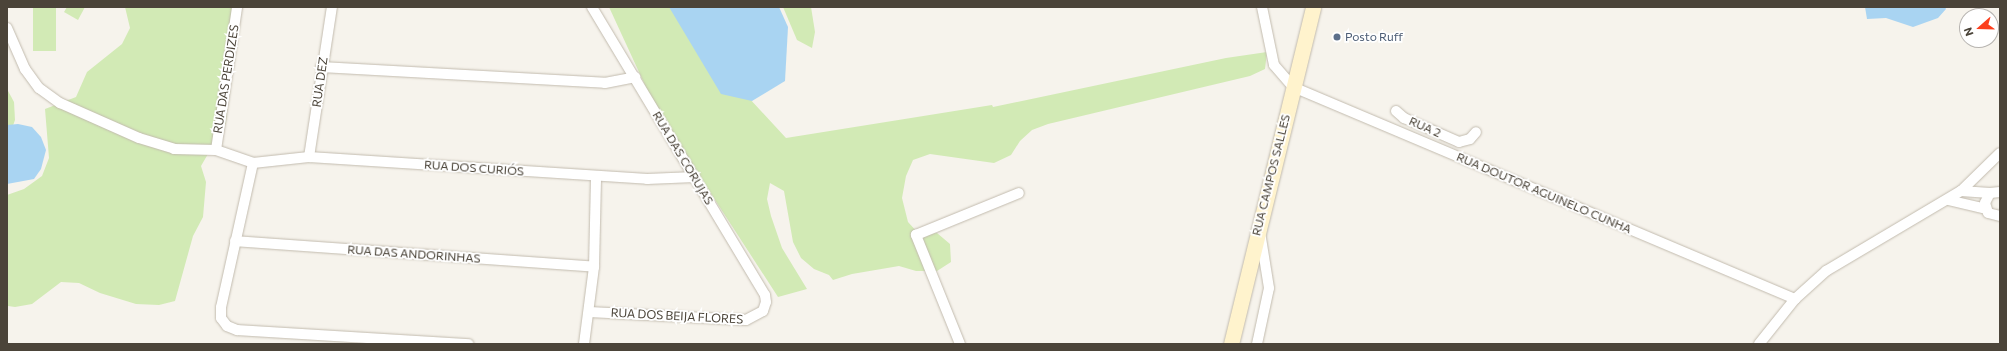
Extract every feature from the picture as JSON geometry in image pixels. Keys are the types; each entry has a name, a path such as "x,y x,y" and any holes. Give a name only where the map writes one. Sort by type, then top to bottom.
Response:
{"main road":[{"name":"RUA CAMPOS SALLES","path":"1231,344 1312,7"}],"street":[{"name":"RUA DAS PERDIZES","path":"216,150 237,7"},
{"name":"RUA DEZ","path":"309,157 321,67 332,7"},
{"name":"RUA DAS CORUJAS","path":"592,7 695,177 764,295 763,311"},
{"path":"1262,7 1274,65 1293,87"},
{"path":"8,33 25,70 39,88 60,103 139,138 174,148 216,150 253,163 221,307 222,318 227,326 237,330 469,344"},
{"path":"321,67 605,83 635,77"},
{"name":"RUA DOUTOR AGUINELO CUNHA","path":"1293,87 1795,299"},
{"name":"RUA 2","path":"1396,111 1404,118 1458,142 1470,139 1476,132"},
{"path":"1759,344 1795,299 1826,271 1948,200 1961,191 2000,153"},
{"name":"RUA DOS CURIÓS","path":"253,163 309,157 648,179 695,177"},
{"path":"1980,191 1986,167"},
{"path":"584,344 594,267 596,176"},
{"path":"1961,191 1995,192"},
{"path":"1986,209 1985,203 1995,192"},
{"path":"960,344 916,235 1019,193"},
{"path":"1948,200 1986,209 1992,215 2000,216"},
{"path":"1257,344 1269,288 1259,228"},
{"name":"RUA DAS ANDORINHAS","path":"235,241 594,267"},
{"name":"RUA DOS BEIJA FLORES","path":"589,312 746,320 763,311"}],"green space":[{"path":"67,7 85,7 78,20 64,12"},
{"path":"125,7 236,7 226,123 201,166 206,182 203,217 193,236 175,301 159,305 136,304 100,293 79,283 61,282 32,304 15,307 8,306 7,195 24,189 42,176 49,158 45,109 76,97 87,72 122,44 130,28"},
{"path":"609,7 709,7 736,84 786,138 992,105 993,107 1226,58 1267,52 1265,69 1250,76 1048,124 1032,130 1020,141 1011,155 994,163 930,154 913,160 906,176 902,198 908,222 919,234 937,233 950,244 951,262 937,271 916,271 899,266 852,274 833,280 829,275 814,269 801,258 793,242 784,191 770,183 767,199 782,248 807,289 778,297 656,109"},
{"path":"783,7 811,7 815,32 812,48 797,40"},
{"path":"33,8 56,8 56,51 33,51"},
{"path":"7,89 14,102 15,120 7,142"}],"water":[{"path":"669,7 779,7 788,27 785,81 752,101 721,94"},
{"path":"1865,7 1945,7 1946,9 1938,18 1913,27 1886,18 1867,19"},
{"path":"18,124 32,127 41,137 46,150 41,169 34,179 7,184 7,125"}],"place":[{"name":"Posto Ruff","path":"1337,37"}]}
